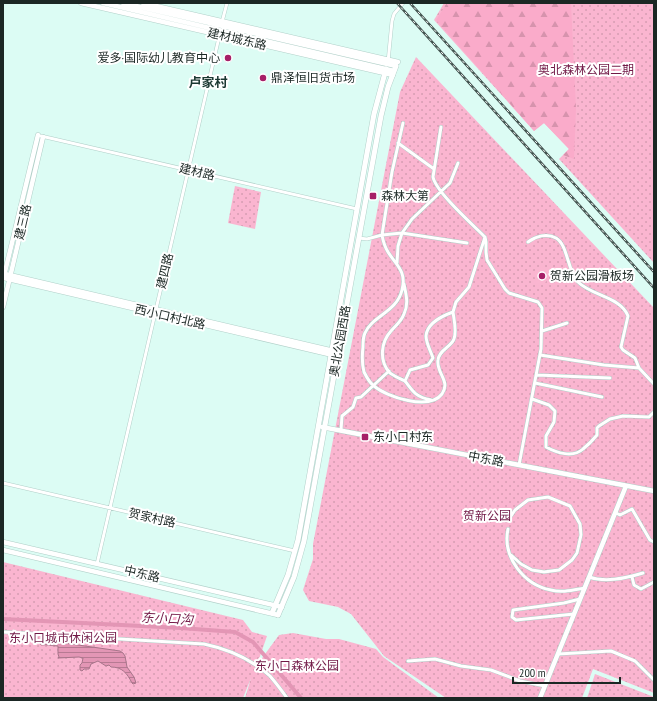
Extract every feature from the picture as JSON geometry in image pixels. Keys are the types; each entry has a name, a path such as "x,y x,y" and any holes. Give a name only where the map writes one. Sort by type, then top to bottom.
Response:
{"main road":[{"name":"奥北公园西路","path":"272,613 288,575 295,551 374,114 391,67"},
{"name":"奥北公园西路","path":"278,615 294,577 301,552 391,67"}],"street":[{"name":"建材城东路","path":"81,3 221,28"},
{"name":"建材城东路","path":"102,3 221,28 391,67"},
{"name":"建材城东路","path":"123,3 221,28 391,67"},
{"name":"建材城东路","path":"143,3 221,28"},
{"name":"建四路","path":"97,564 227,3"},
{"path":"391,67 389,54 392,21 394,14 403,3"},
{"path":"403,123 382,235 388,253 397,263 402,274 408,300 405,314 399,324 390,331 385,340 382,351 383,361 388,371 405,381 421,398 433,400"},
{"path":"441,127 433,176 434,182 485,237 488,260 505,289 509,293 538,302 542,308 540,355 519,465"},
{"name":"建材路","path":"38,136 357,209"},
{"name":"建三路","path":"4,278 38,136"},
{"name":"建三路","path":"3,307 43,137"},
{"path":"398,144 434,169"},
{"path":"397,263 398,246 402,233 412,219 450,183 458,163"},
{"path":"359,238 367,239 382,235 402,233 467,243"},
{"path":"528,242 536,237 542,236 556,238 564,247 569,266 578,281 597,294 612,299 622,308 628,316 621,347 635,358 639,368 654,384"},
{"path":"402,274 402,290 397,300 387,312 368,327 364,334 362,359 364,373 373,386 385,393 417,402 433,400 441,394 445,386 444,378 439,370 438,359 443,350 454,338 455,330 453,312 456,302 469,287 485,237"},
{"name":"西小口村北路","path":"4,278 10,277 338,354"},
{"path":"405,381 410,370 428,365 432,358 426,337 429,325 443,316 453,312"},
{"path":"542,331 567,323"},
{"path":"540,355 604,365 639,368"},
{"path":"341,430 342,416 353,407 356,398 361,397 388,371"},
{"path":"537,375 610,378"},
{"path":"535,383 602,397"},
{"path":"532,399 549,405 555,411 554,422 546,436 546,447 557,453 570,454 582,451 597,435 597,428 610,419 623,416 649,417 654,412"},
{"name":"中东路","path":"318,426 654,491"},
{"name":"贺家村路","path":"3,483 301,552"},
{"path":"540,698 626,486"},
{"path":"511,516 515,510 528,500 548,497 570,506 580,524 581,534 577,553 572,560 559,570 544,572 532,570 521,564 511,555"},
{"path":"616,513 620,515 632,509 650,540 654,542"},
{"path":"508,529 507,539 511,555 517,568 530,581 540,586 558,591 571,591 585,588"},
{"name":"中东路","path":"3,542 282,607"},
{"name":"中东路","path":"3,550 278,615"},
{"path":"589,577 596,580 632,577 643,573"},
{"path":"632,577 634,585 641,589 654,582"},
{"path":"574,614 516,620 512,617 513,610 564,603 580,599"},
{"path":"3,632 204,644 222,648 242,657 270,677 287,698"},
{"path":"558,654 611,651 635,661 654,680"},
{"path":"408,660 435,659 461,666 491,670 520,681 545,686"}],"green space":[{"name":"奥北森林公园二期","path":"444,3 654,3 654,263 559,159 569,149 544,123 534,131 434,20"},
{"path":"447,3 571,3 576,109 574,159 563,155 569,149 544,123 534,131 436,20"},
{"name":"贺新公园","path":"416,57 654,308 654,693 593,669 582,698 446,698 384,656 351,614 338,607 309,601 303,590 313,559 313,544 400,92"},
{"path":"235,186 261,192 255,229 228,223"},
{"name":"贺新公园滑板场","path":"540,267 547,270 550,275 545,283 539,286 536,285 535,270"},
{"name":"东小口城市休闲公园","path":"3,562 243,620 252,632 267,636 257,665 279,635 293,633 326,639 339,639 376,649 383,657 439,698 245,698 251,678 243,698 3,698"},
{"path":"595,674 654,697 654,698 587,698"}],"shaded area":[{"path":"57,642 120,651 125,656 127,667 136,683 133,684 121,669 111,667 109,665 106,666 98,661 91,664 89,669 84,669 82,671 80,670 80,665 83,658 58,658 58,646 41,645 40,643"}],"waterway":[{"name":"东小口沟","path":"3,619 235,632 253,642 301,698"}],"railway":[{"path":"397,3 654,288"},
{"path":"410,3 654,272"}],"place":[{"name":"爱多·国际幼儿教育中心","path":"228,58"},
{"name":"鼎泽恒旧货市场","path":"263,78"},
{"name":"森林大第","path":"373,196"},
{"name":"贺新公园滑板场","path":"542,276"},
{"name":"东小口村东","path":"365,437"}],"district":[{"name":"卢家村","path":"208,82"}],"park label":[{"name":"东小口森林公园","path":"297,666"}]}
